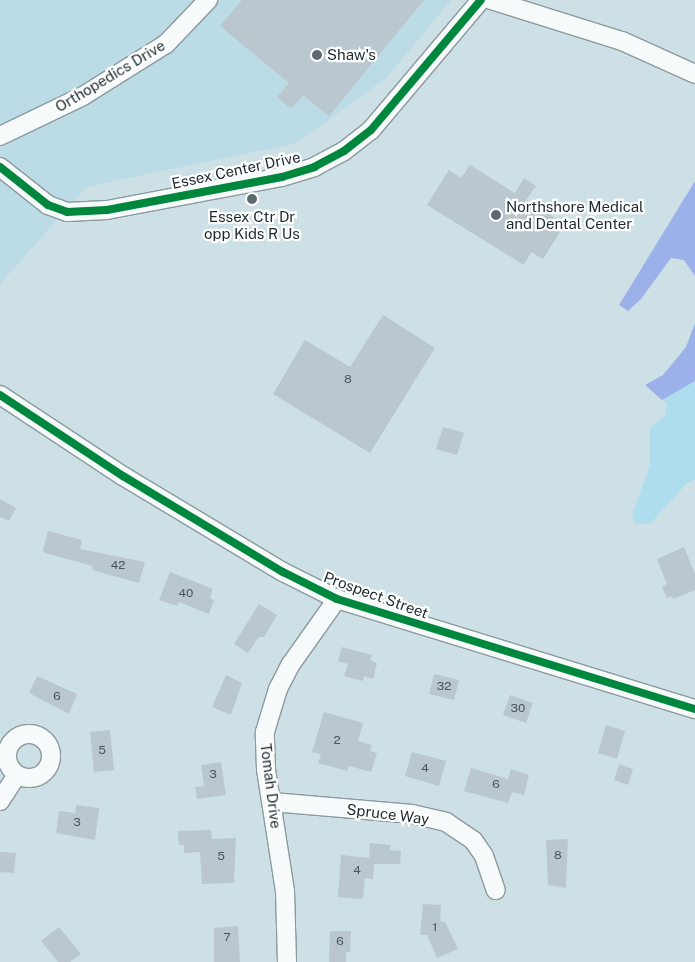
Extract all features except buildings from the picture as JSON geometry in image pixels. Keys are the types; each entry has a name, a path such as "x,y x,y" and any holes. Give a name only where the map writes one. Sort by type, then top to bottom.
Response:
{"street":[{"name":"Orthopedics Drive","path":"0,136 83,96 166,44 208,0"},
{"name":"Essex Center Drive","path":"0,167 42,201 67,212 116,208 282,177 314,167 344,151 371,130 482,0"},
{"path":"491,0 622,41 695,74"},
{"name":"Prospect Street","path":"0,395 132,481 283,572 337,599 695,709"},
{"name":"Tomah Drive","path":"287,962 286,890 264,750 269,713 291,664 337,599"},
{"path":"0,801 17,775"},
{"name":"Spruce Way","path":"272,802 412,814 446,822 473,840 484,856 496,890"}],"shaded area":[{"path":"0,0 451,0 386,78 297,143 86,187 0,284"},
{"path":"695,381 695,479 687,483 650,524 636,524 632,515 650,465 650,428 665,416 667,403 662,400"}],"water":[{"path":"695,181 695,276 684,260 671,258 641,299 628,311 619,305"},
{"path":"695,323 695,381 662,400 645,385 663,375 686,347"}],"cycle path":[{"path":"0,167 48,205 67,212 107,210 282,177 314,167 344,151 371,130 481,0"},
{"path":"0,395 123,476 283,572 337,599 695,709"}],"place":[{"name":"Shaw's","path":"317,55"},
{"name":"Essex Ctr Dr opp Kids R Us","path":"252,199"},
{"name":"Northshore Medical and Dental Center","path":"496,215"}]}
